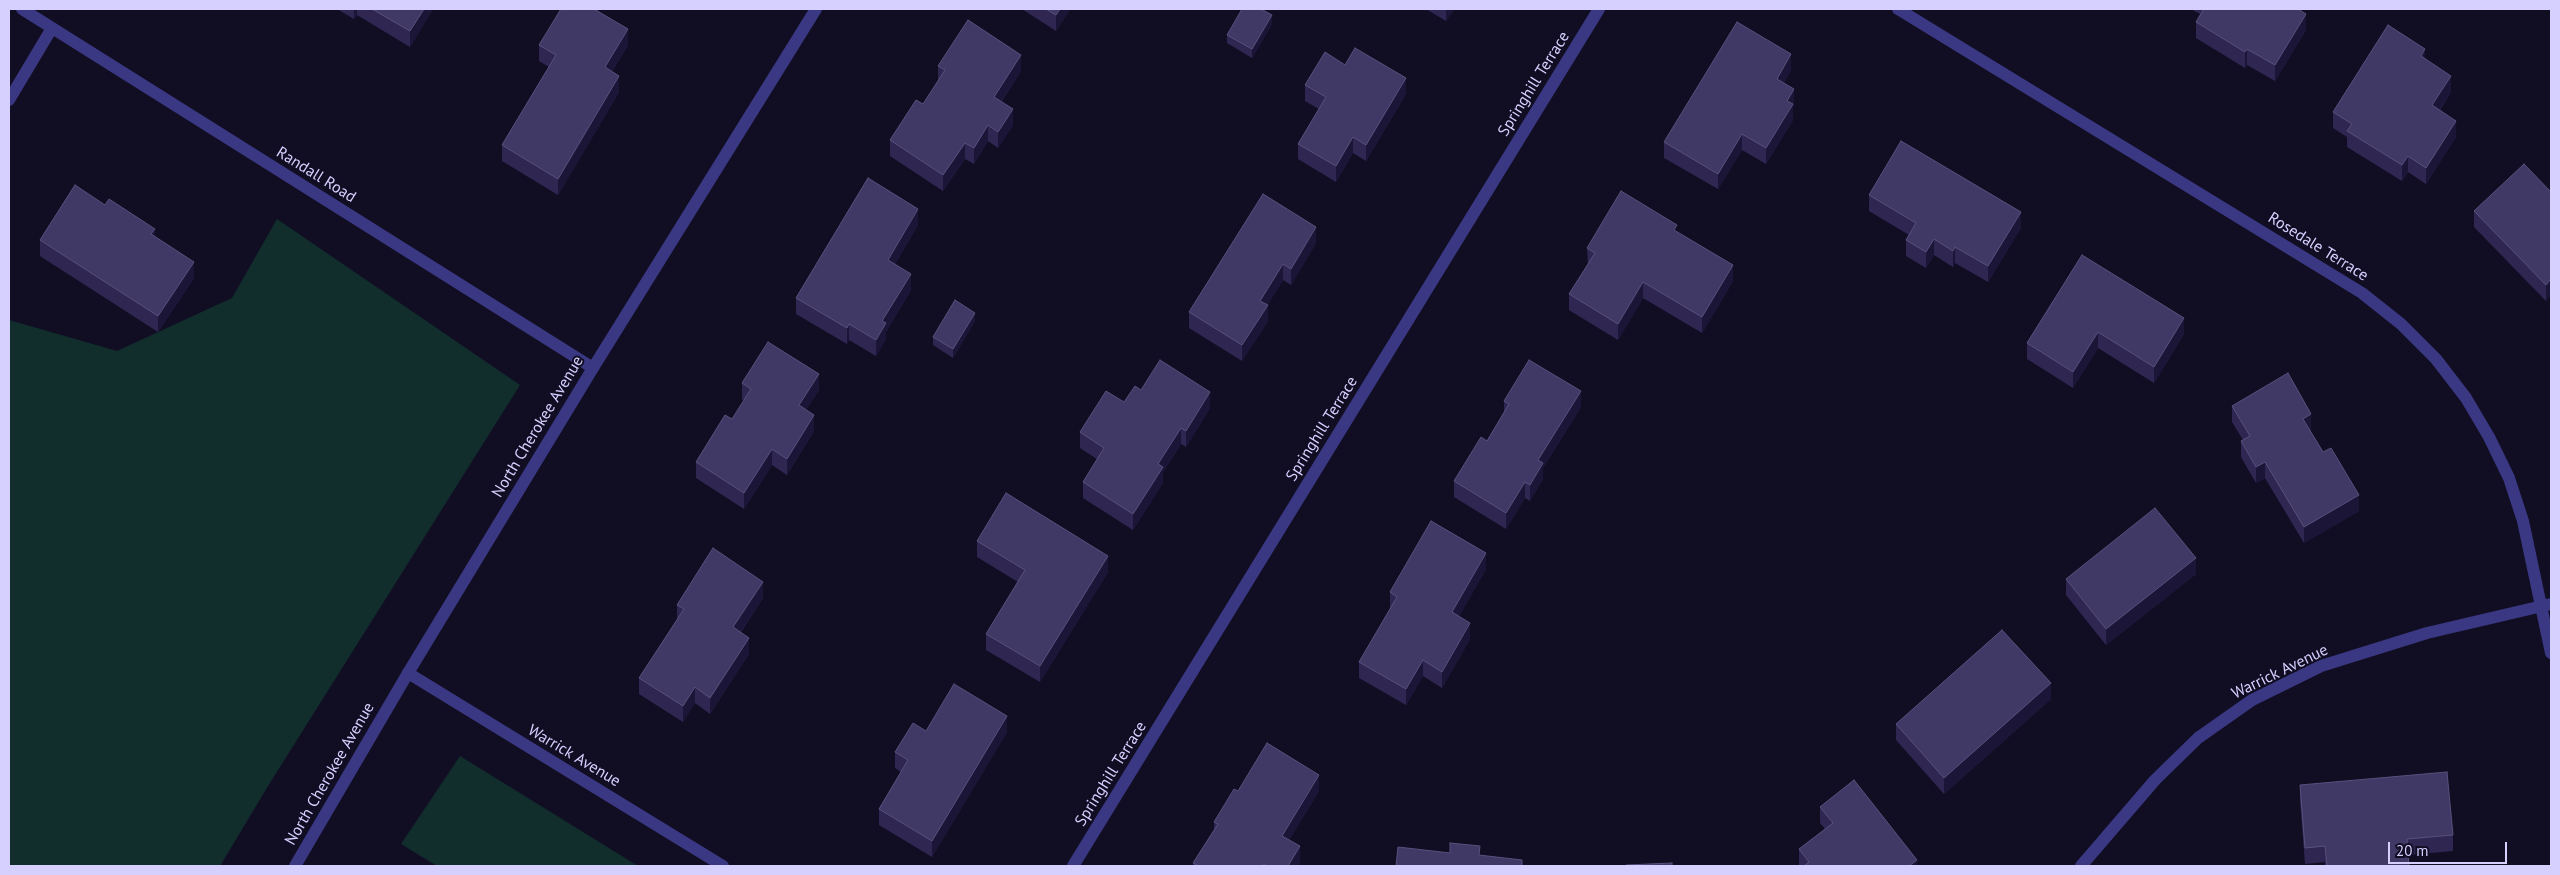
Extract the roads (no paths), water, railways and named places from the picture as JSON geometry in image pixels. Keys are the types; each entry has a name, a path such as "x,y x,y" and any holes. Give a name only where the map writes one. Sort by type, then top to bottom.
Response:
{"street":[{"name":"Randall Road","path":"22,9 593,368"},
{"name":"North Cherokee Avenue","path":"295,866 408,673 593,368 816,9"},
{"name":"Springhill Terrace","path":"1073,866 1599,9"},
{"name":"Rosedale Terrace","path":"1898,9 2362,293 2400,324 2436,359 2466,398 2489,437 2509,478 2546,605 2551,654"},
{"path":"9,100 52,28"},
{"name":"Warrick Avenue","path":"2081,866 2155,780 2183,752 2198,738 2252,700 2321,666 2427,634 2546,605"},
{"name":"Warrick Avenue","path":"408,673 723,866"}]}
